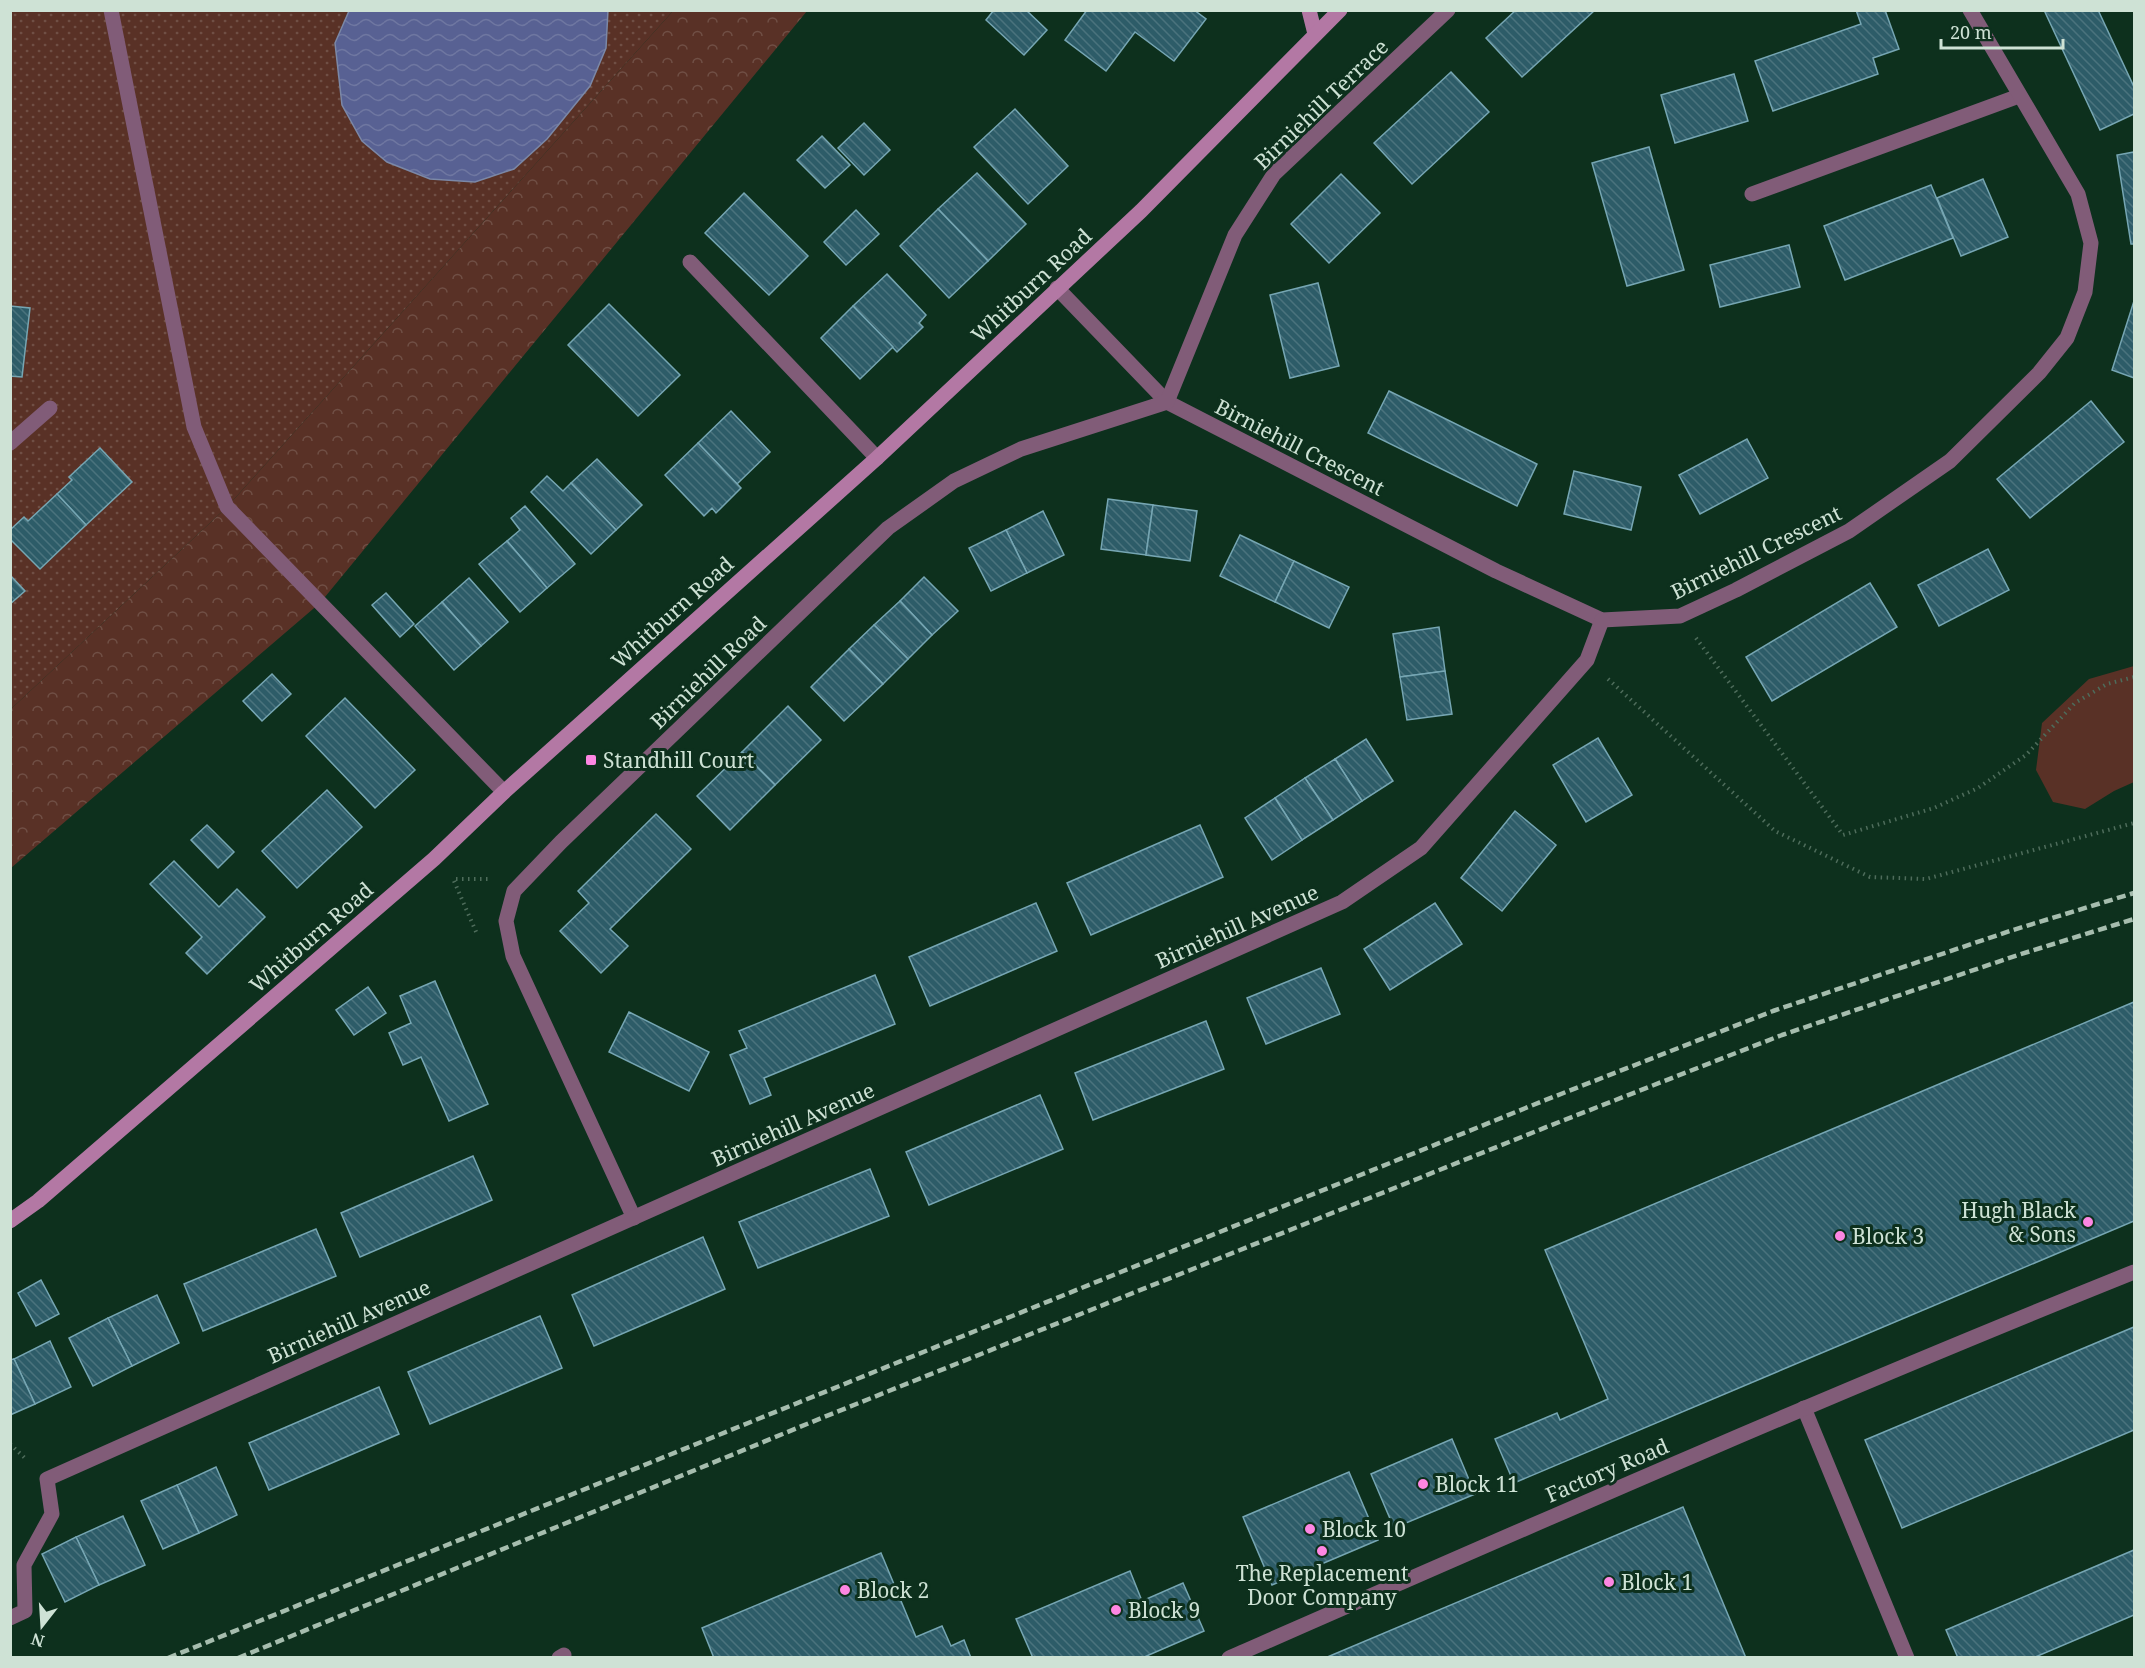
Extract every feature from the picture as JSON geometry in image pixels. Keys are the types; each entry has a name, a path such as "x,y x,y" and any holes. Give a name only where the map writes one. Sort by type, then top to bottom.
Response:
{"main road":[{"path":"1309,10 1315,34"},
{"name":"Whitburn Road","path":"10,1221 38,1201 434,859 504,792 877,458 1141,211 1340,10"}],"street":[{"path":"111,10 194,427 227,507 504,792"},
{"name":"Birniehill Terrace","path":"1167,402 1235,235 1274,174 1448,10"},
{"name":"Birniehill Crescent","path":"1057,288 1167,402 1496,571 1602,620 1680,616 1736,590 1849,531 1950,461 2038,373 2067,338 2085,292 2091,243 2078,195 1970,10"},
{"path":"1752,194 2019,96"},
{"path":"690,262 877,458"},
{"name":"Birniehill Road","path":"634,1218 513,956 506,921 514,891 561,842 888,528 954,481 1021,449 1167,402"},
{"path":"10,443 50,408"},
{"name":"Birniehill Avenue","path":"10,1618 25,1611 24,1565 52,1514 47,1479 1342,902 1421,848 1587,660 1602,620"},
{"name":"Factory Road","path":"1229,1658 1804,1408 2134,1272"},
{"path":"1804,1408 1907,1658"}],"path":[{"path":"1680,616 1844,835 1934,808 1978,788 2026,755 2075,703 2107,684 2134,677"},
{"path":"1587,660 1775,831 1870,878 1926,879 2134,823"},
{"path":"434,859 453,879 479,939 513,956"}],"green space":[{"path":"11,11 673,11 227,507 11,709"},
{"path":"673,11 807,11 320,603 11,868 11,709 227,507"},
{"path":"2134,666 2134,782 2085,809 2053,802 2036,770 2042,723 2089,679"}],"water":[{"path":"608,10 606,48 590,86 547,139 514,169 475,182 430,179 387,162 362,141 342,105 335,43 349,11"}],"building":[{"path":"994,10 1026,10 1047,30 1024,55 986,20"},
{"path":"1087,10 1194,10 1206,19 1174,61 1135,32 1106,71 1065,40"},
{"path":"1516,10 1595,10 1522,77 1486,38"},
{"path":"1856,10 1885,10 1899,49 1873,58 1878,74 1773,111 1755,61 1861,24"},
{"path":"2044,10 2098,10 2134,87 2134,114 2100,130"},
{"path":"1451,72 1489,112 1412,184 1374,143"},
{"path":"1734,74 1748,121 1675,143 1661,95"},
{"path":"1015,109 1068,166 1028,204 974,147"},
{"path":"864,123 890,150 864,175 838,148"},
{"path":"822,136 850,165 825,188 797,160"},
{"path":"1649,147 1684,270 1627,286 1592,163"},
{"path":"2134,152 2134,244 2131,244 2117,155"},
{"path":"977,173 1026,224 988,261 938,209"},
{"path":"1341,174 1380,213 1329,263 1291,224"},
{"path":"1983,179 2008,237 1961,256 1937,198"},
{"path":"1931,185 1953,238 1845,280 1824,226"},
{"path":"744,193 808,256 769,295 705,233"},
{"path":"938,209 988,261 949,298 900,246"},
{"path":"856,210 879,234 846,265 824,242"},
{"path":"1789,245 1800,287 1720,307 1710,265"},
{"path":"887,274 926,315 919,323 923,327 897,352 853,306"},
{"path":"1318,283 1339,366 1290,378 1270,295"},
{"path":"2134,301 2134,378 2112,370"},
{"path":"609,304 680,375 638,416 568,345"},
{"path":"10,306 30,308 22,377 10,376"},
{"path":"853,306 893,347 860,379 821,338"},
{"path":"1389,391 1537,464 1517,506 1368,433"},
{"path":"2091,401 2124,442 2030,518 1997,479"},
{"path":"731,411 770,452 737,484 698,443"},
{"path":"1747,439 1768,478 1700,514 1679,475"},
{"path":"698,443 741,488 716,513 712,508 704,516 665,475"},
{"path":"100,448 132,482 86,525 57,494 72,480 69,477"},
{"path":"597,459 642,505 616,530 571,483"},
{"path":"1574,471 1641,487 1631,530 1564,514"},
{"path":"547,476 563,491 571,483 616,530 591,554 531,492"},
{"path":"57,494 86,525 40,569 10,539 10,530 24,517 28,521"},
{"path":"1108,499 1153,505 1146,555 1101,549"},
{"path":"1153,505 1197,511 1190,561 1146,555"},
{"path":"525,506 575,564 547,588 507,541 520,530 511,518"},
{"path":"1043,511 1064,555 1027,573 1006,530"},
{"path":"1006,530 1027,573 991,591 969,548"},
{"path":"1240,535 1294,561 1275,602 1220,576"},
{"path":"507,541 547,588 520,612 479,564"},
{"path":"1988,549 2009,590 1939,626 1918,585"},
{"path":"1294,561 1349,587 1329,628 1275,602"},
{"path":"10,575 25,591 10,604"},
{"path":"924,577 958,611 932,635 900,601"},
{"path":"469,578 508,622 481,646 442,602"},
{"path":"1870,583 1897,627 1772,701 1746,657"},
{"path":"386,593 414,624 400,637 372,605"},
{"path":"900,601 932,635 908,659 874,625"},
{"path":"442,602 481,646 454,670 415,626"},
{"path":"874,625 908,659 883,684 849,649"},
{"path":"1439,627 1445,671 1400,677 1393,634"},
{"path":"849,649 883,684 844,721 811,687"},
{"path":"1445,671 1452,714 1407,720 1400,677"},
{"path":"272,674 291,694 262,721 243,701"},
{"path":"345,698 415,770 375,808 306,736"},
{"path":"788,706 821,740 775,785 742,752"},
{"path":"1598,738 1632,795 1586,822 1553,765"},
{"path":"1366,739 1393,781 1362,801 1335,759"},
{"path":"742,752 775,785 730,830 697,796"},
{"path":"1335,759 1362,801 1333,820 1305,778"},
{"path":"1305,778 1333,820 1302,840 1275,798"},
{"path":"327,790 362,827 297,888 262,851"},
{"path":"1275,798 1302,840 1272,860 1245,818"},
{"path":"1515,811 1556,845 1502,911 1461,878"},
{"path":"656,814 691,849 610,929 628,946 601,973 560,931 589,903 578,891"},
{"path":"207,825 234,852 218,868 191,840"},
{"path":"1200,825 1223,877 1091,935 1067,883"},
{"path":"174,861 219,907 237,889 265,917 207,974 186,953 202,937 150,884"},
{"path":"1036,903 1057,951 930,1006 909,957"},
{"path":"1435,903 1462,944 1390,990 1364,949"},
{"path":"1321,968 1340,1014 1266,1044 1247,998"},
{"path":"875,975 895,1024 764,1078 771,1095 750,1104 730,1055 747,1048 739,1031"},
{"path":"435,981 488,1104 449,1121 421,1057 403,1065 389,1033 411,1023 400,996"},
{"path":"368,987 386,1013 354,1035 336,1010"},
{"name":"Block 3","path":"2134,1002 2134,1221 1514,1483 1495,1439 1557,1413 1560,1420 1608,1399 1545,1250"},
{"path":"629,1012 709,1052 689,1091 609,1052"},
{"path":"1206,1021 1224,1069 1093,1120 1075,1073"},
{"path":"1040,1095 1063,1149 929,1205 906,1152"},
{"path":"473,1156 492,1200 360,1257 341,1213"},
{"path":"870,1169 889,1216 758,1268 739,1222"},
{"path":"316,1229 336,1276 203,1331 184,1284"},
{"path":"703,1237 725,1289 594,1346 572,1295"},
{"path":"41,1280 59,1314 36,1326 18,1293"},
{"path":"157,1295 179,1343 132,1366 108,1318"},
{"path":"540,1316 562,1368 430,1424 408,1372"},
{"path":"108,1318 132,1366 93,1386 69,1338"},
{"path":"2134,1327 2134,1430 1902,1528 1865,1440"},
{"path":"50,1341 71,1387 35,1404 14,1359"},
{"path":"14,1359 35,1404 10,1415 10,1360"},
{"path":"379,1387 399,1434 269,1490 249,1443"},
{"name":"Block 11","path":"1452,1439 1475,1494 1394,1528 1371,1474"},
{"path":"216,1467 237,1515 199,1533 177,1485"},
{"name":"Block 10","path":"1349,1472 1378,1540 1272,1585 1243,1517"},
{"path":"177,1485 199,1533 163,1549 141,1501"},
{"name":"Block 1","path":"1683,1507 1746,1658 1325,1658"},
{"path":"123,1516 145,1565 99,1585 76,1537"},
{"path":"76,1537 99,1585 65,1602 42,1554"},
{"path":"2134,1550 2134,1615 2033,1658 1958,1658 1946,1630"},
{"name":"Block 2","path":"881,1553 916,1637 942,1626 951,1646 964,1640 971,1658 714,1658 702,1628"},
{"name":"Block 9","path":"1130,1571 1142,1601 1183,1583 1204,1631 1142,1658 1033,1658 1016,1619"}],"railway":[{"path":"168,1658 1543,1101 1773,1011 2013,930 2134,893"},
{"path":"238,1658 824,1417 1782,1035 2018,955 2134,919"}],"place":[{"name":"Standhill Court","path":"591,760"},
{"name":"Hugh Black & Sons","path":"2088,1222"},
{"name":"Block 3","path":"1840,1236"},
{"name":"Block 11","path":"1423,1484"},
{"name":"Block 10","path":"1310,1529"},
{"name":"The Replacement Door Company","path":"1322,1551"},
{"name":"Block 1","path":"1609,1582"},
{"name":"Block 2","path":"845,1590"},
{"name":"Block 9","path":"1116,1610"}]}
